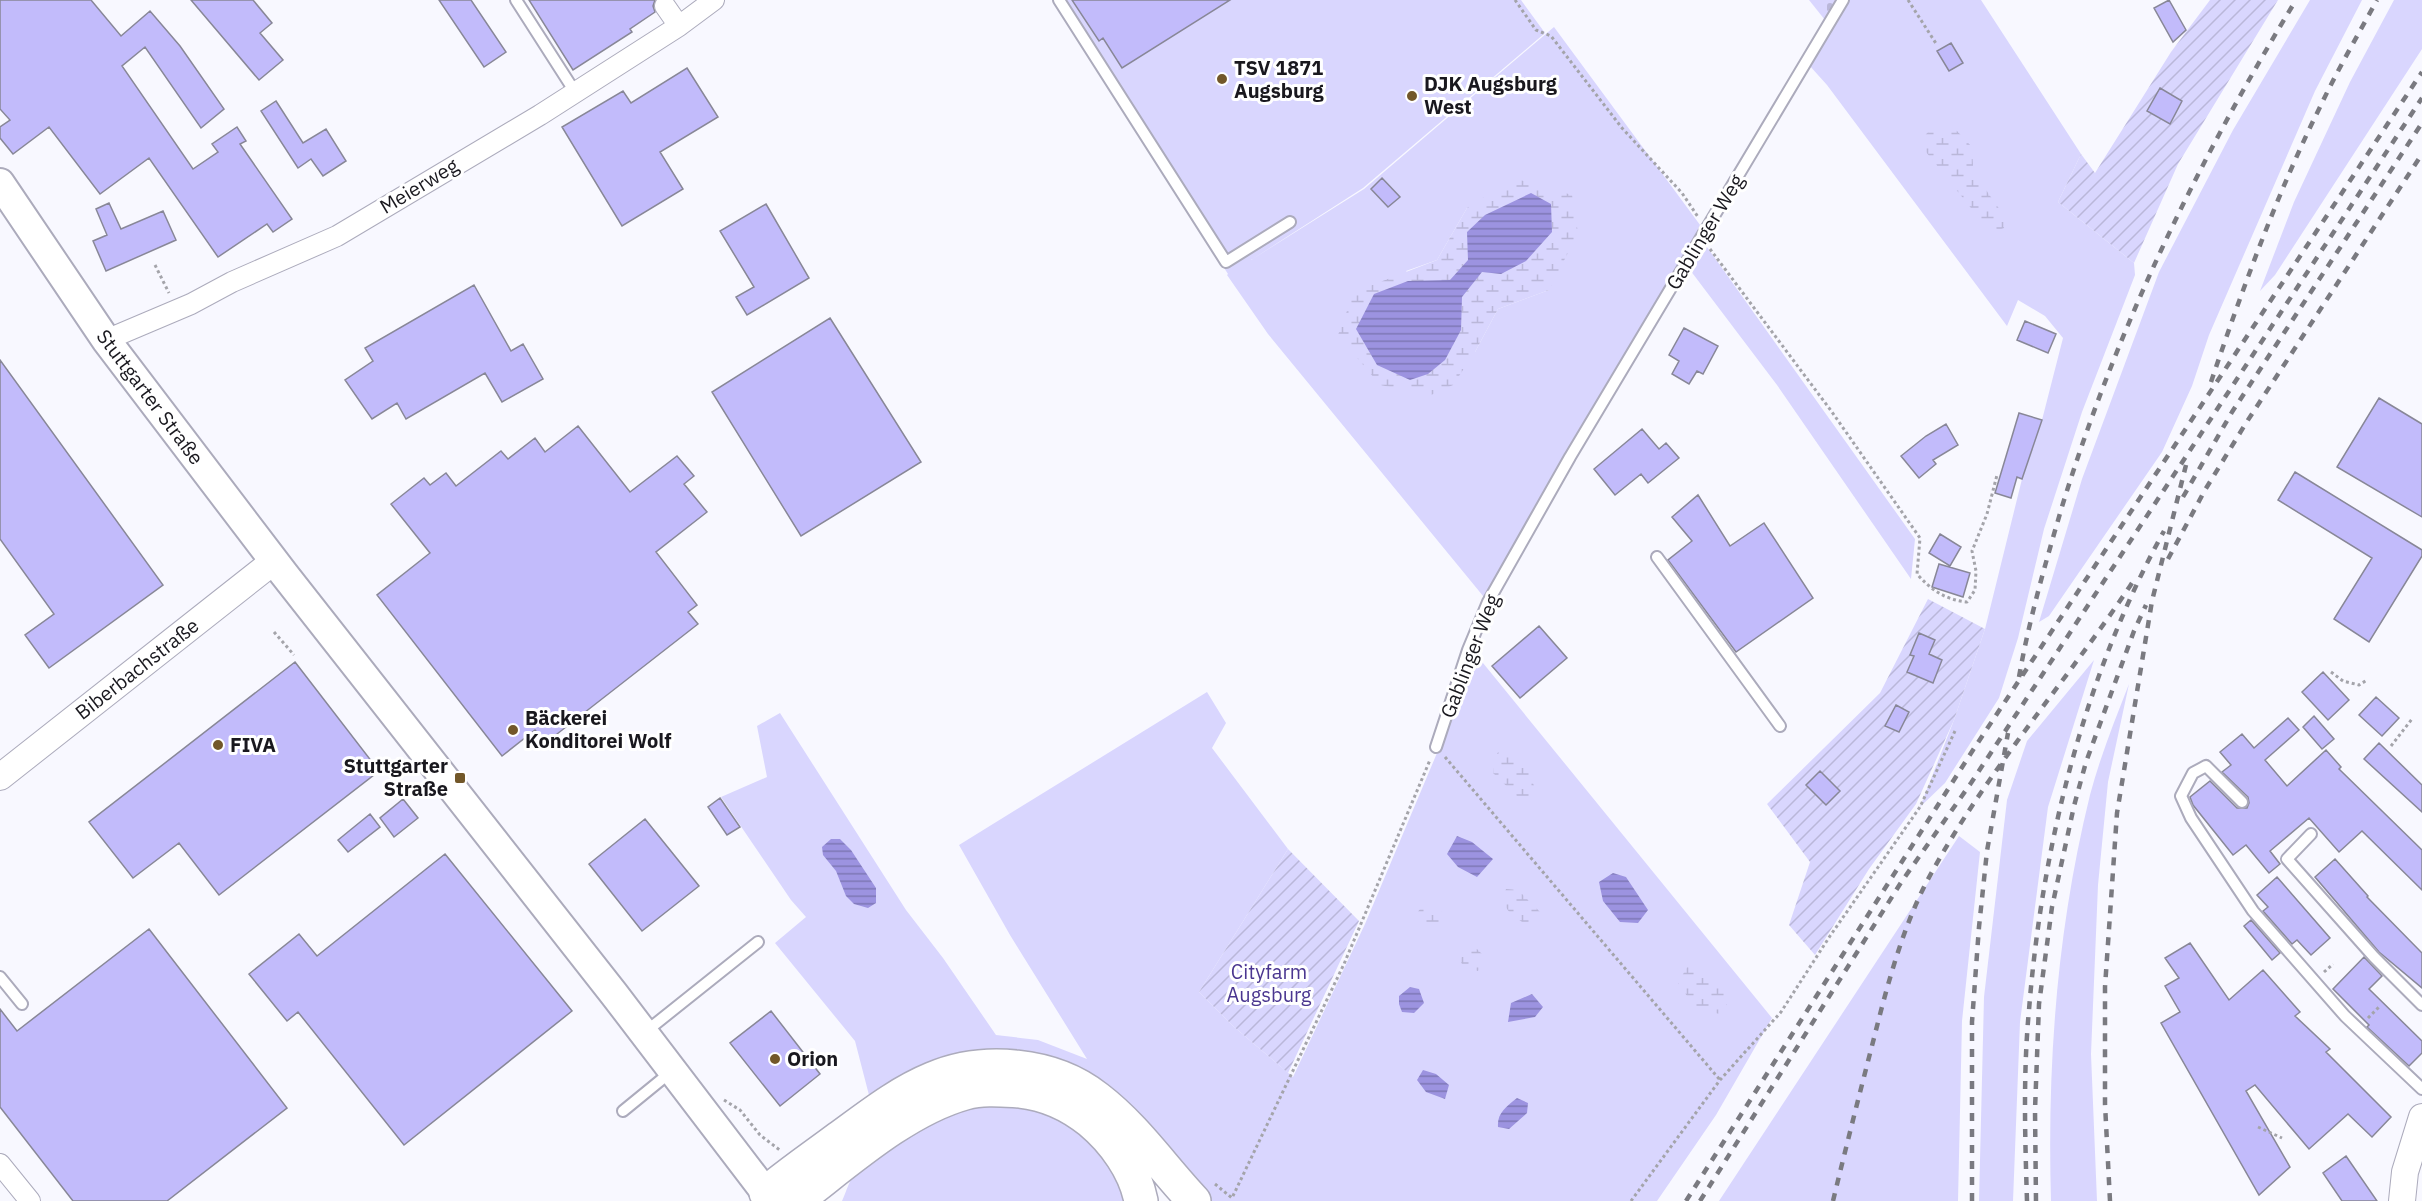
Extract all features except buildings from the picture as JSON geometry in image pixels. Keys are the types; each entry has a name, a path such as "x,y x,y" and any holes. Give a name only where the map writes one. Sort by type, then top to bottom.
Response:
{"highway":[{"path":"778,1198 895,1098 932,1078 992,1065 1030,1070 1066,1079 1096,1097 1147,1147 1194,1201"},
{"path":"778,1198 849,1161 922,1111 966,1093 995,1089 1040,1094 1075,1108 1104,1133 1126,1163 1141,1201"},
{"path":"834,1201 849,1161"}],"main road":[{"name":"Stuttgarter Straße","path":"0,183 106,340 274,561 643,1033 778,1198"}],"street":[{"name":"Meierweg","path":"106,340 337,236 575,92 679,26 714,0"},
{"path":"665,6 679,26"},
{"name":"Biberbachstraße","path":"0,777 274,561"},
{"path":"2402,1201 2405,1172 2422,1117"},
{"path":"0,1164 30,1201"}],"lane":[{"path":"516,0 575,92"},
{"path":"1059,0 1226,262 1290,222"},
{"name":"Gablinger Weg","path":"1436,747 1468,650 1488,602 1570,457 1843,0"},
{"path":"1657,557 1780,726"},
{"path":"2242,802 2206,766 2193,773 2181,796 2191,818 2253,911 2345,1016 2422,1089"},
{"path":"2311,834 2286,859 2374,957 2422,1005"},
{"path":"643,1033 758,942"},
{"path":"0,977 22,1004"},
{"path":"623,1111 673,1070"}],"path":[{"path":"1515,0 1536,30 1551,36 1622,128 1682,193 1704,235 1920,538 1917,574 1925,584 1950,601 1967,602 1975,590 1976,572 1972,551 1987,514 1998,475"},
{"path":"1908,0 1936,45"},
{"path":"155,265 178,309"},
{"path":"274,632 294,655"},
{"path":"2331,672 2343,681 2359,685 2367,680"},
{"path":"2391,746 2412,719"},
{"path":"1631,1201 1720,1080 1781,1012 1830,936 1920,807 1955,731"},
{"path":"1232,1198 1344,964 1436,747 1720,1080"},
{"path":"721,1098 740,1110 760,1135 783,1152"},
{"path":"2258,1127 2282,1138"}],"green space":[{"path":"1053,0 1521,0 1545,33 1363,188 1251,260 1364,189 1554,27 1703,229 1488,602 1268,334","holes":["1467,208 1549,290 1498,309 1475,352 1406,271 1437,260"]},
{"path":"1809,0 1837,0 1825,20"},
{"path":"1848,0 1981,0 2081,154 2058,202 2134,263 2135,275 2082,412 2044,529 2018,638 1999,698 1945,783 1920,807 1954,720 1985,629 2022,479 2042,420 2063,338 2045,316 2018,300 2007,326 1827,85 1809,65"},
{"path":"2210,0 2278,0 2178,164 2134,263 2058,202 2081,154 2095,173 2171,52"},
{"path":"2310,0 2362,0 2315,91 2209,335 2192,386 2162,452 2049,616 2039,622 2082,479 2159,272 2233,130"},
{"path":"2394,0 2422,0 2422,49 2275,275 2260,291 2294,202 2350,82"},
{"path":"1940,124 1957,131 1972,147 1973,166 2005,217 2004,228 1991,233 1922,147 1926,134"},
{"path":"1513,178 1572,195 1578,233 1549,290 1498,309 1475,352 1453,385 1431,395 1380,385 1338,335 1354,292 1437,260 1467,208"},
{"path":"1702,240 1915,539 1911,579 1777,385 1687,266"},
{"path":"1928,599 1985,629 1954,720 1916,804 1869,869 1815,955 1789,925 1810,862 1767,804 1880,693"},
{"path":"1474,652 1772,1018 1716,1115 1657,1201 1205,1201 1104,1090 870,1099 855,1041 775,943 806,917 791,900 721,797 767,777 757,726 780,713 906,910 943,958 996,1035 1038,1040 1087,1059 1010,935 959,845 1207,692 1226,723 1212,748 1288,849 1199,992 1233,1026 1293,1077 1365,924 1437,753"},
{"path":"2094,660 2048,807 2020,1022 2013,1201 1979,1201 1984,997 2007,800 2027,741"},
{"path":"2129,684 2108,782 2098,885 2091,1054 2097,1201 2051,1201 2053,1048 2069,896 2090,795"},
{"path":"1502,746 1529,773 1536,791 1524,803 1493,773 1495,757"},
{"path":"1959,836 1980,852 1962,1021 1958,1201 1719,1201"},
{"name":"Cityfarm Augsburg","path":"1288,849 1359,921 1288,1073 1233,1026 1199,992"},
{"path":"1506,889 1518,890 1540,912 1536,921 1526,925 1508,910 1504,902"},
{"path":"1423,905 1436,905 1444,915 1445,925 1436,933 1422,923 1417,913"},
{"path":"1466,948 1477,949 1488,960 1478,971 1464,968 1460,960"},
{"path":"1690,962 1732,997 1720,1014 1696,1009 1678,983"},
{"path":"984,1099 1063,1112 1111,1160 1128,1201 842,1201 856,1172 886,1145 917,1128"}],"shaded area":[{"path":"1531,193 1551,204 1552,232 1526,261 1501,274 1482,272 1462,297 1461,330 1445,360 1428,374 1410,380 1377,365 1356,329 1374,294 1408,281 1450,280 1468,260 1467,232 1485,215"},
{"path":"1457,836 1472,842 1493,859 1477,877 1458,867 1447,854"},
{"path":"831,839 840,839 851,850 876,888 876,903 868,908 854,904 846,896 836,871 823,855 822,847"},
{"path":"1613,873 1626,877 1648,910 1638,923 1620,922 1603,901 1599,882"},
{"path":"1410,987 1419,989 1424,1003 1414,1013 1402,1012 1399,1004 1399,996"},
{"path":"1532,994 1543,1007 1535,1017 1508,1022 1511,1003"},
{"path":"1423,1070 1436,1074 1449,1085 1445,1099 1426,1092 1417,1080"},
{"path":"1517,1098 1528,1103 1527,1113 1509,1129 1498,1127 1501,1114"}],"railway":[{"path":"2019,677 2032,614 2061,510 2107,377 2162,248 2193,184 2296,0"},
{"path":"2211,382 2275,206 2341,65 2377,0"},
{"path":"1686,1201 1973,750 2422,72"},
{"path":"1700,1201 1902,881 1971,783 2422,98"},
{"path":"2183,497 2232,412 2422,123"},
{"path":"2168,559 2205,490 2246,423 2422,154"},
{"path":"2110,1201 2105,1104 2105,987 2117,813 2152,601 2186,465"},
{"path":"2027,1201 2025,1105 2027,1034 2035,948 2056,825 2071,763 2111,644 2136,586 2164,531"},
{"path":"1833,1201 1890,978 1917,901 1948,843 1973,805 2132,583"},
{"path":"2036,1201 2035,1110 2039,1004 2052,907 2086,762 2134,631 2146,605"},
{"path":"1972,1201 1972,1022 1979,927 1987,851 2008,733"}],"place":[{"name":"TSV 1871 Augsburg","path":"1222,79"},
{"name":"DJK Augsburg West","path":"1412,96"},
{"name":"Bäckerei Konditorei Wolf","path":"513,730"},
{"name":"FIVA","path":"218,745"},
{"name":"Stuttgarter Straße","path":"460,778"},
{"name":"Orion","path":"775,1059"}]}
